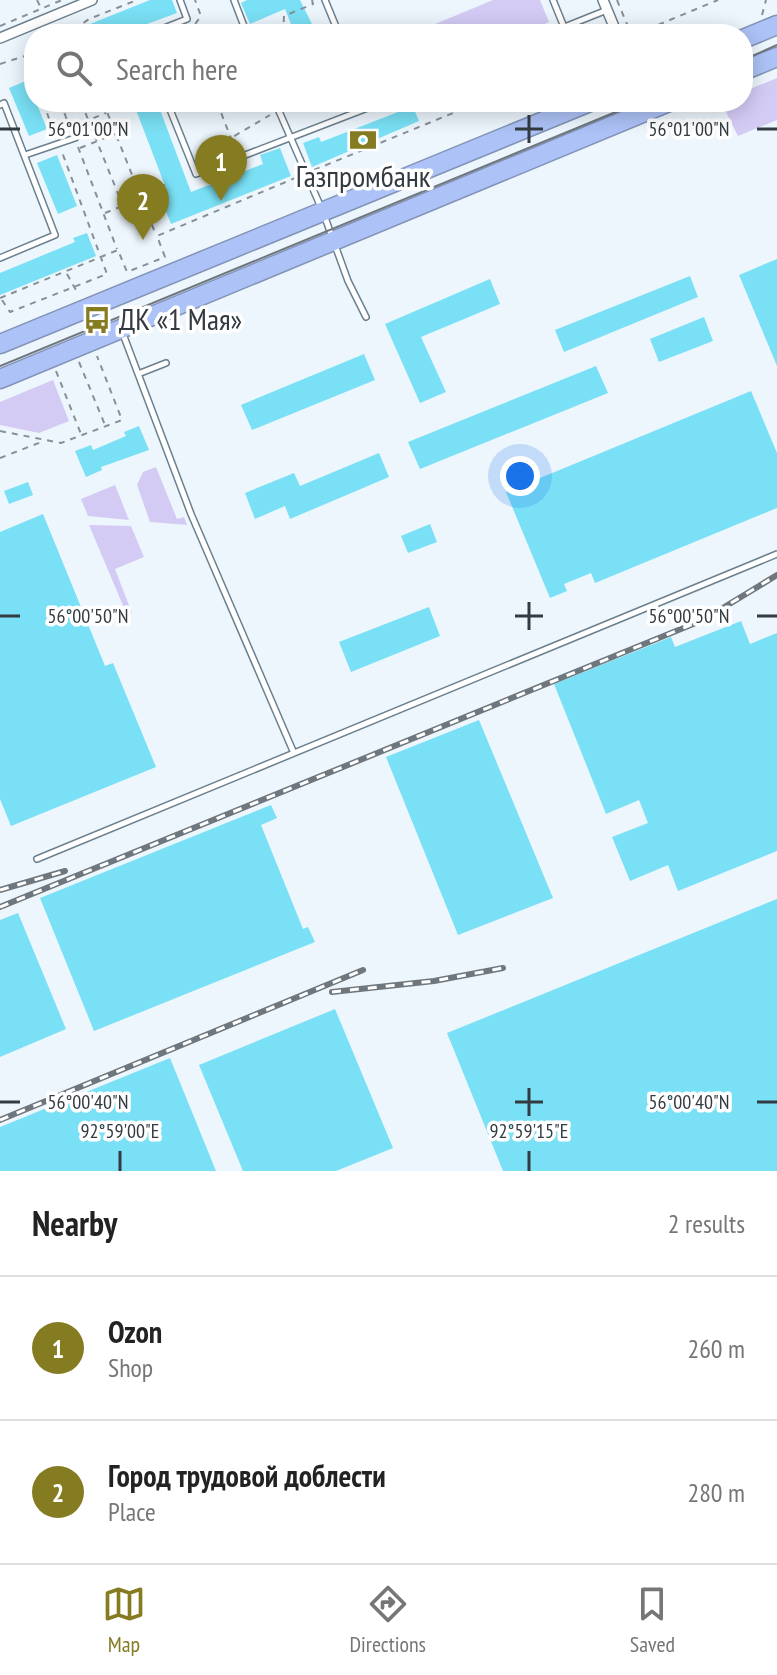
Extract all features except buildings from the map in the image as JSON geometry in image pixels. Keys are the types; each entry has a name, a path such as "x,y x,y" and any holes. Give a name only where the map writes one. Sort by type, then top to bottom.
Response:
{"highway":[{"path":"753,67 777,57"},
{"path":"0,344 566,112"},
{"path":"0,379 333,242 633,112"}],"street":[{"path":"34,24 92,0"},
{"path":"605,5 613,24"},
{"path":"0,38 24,28"}],"lane":[{"path":"174,24 187,19 180,0"},
{"path":"234,0 243,24"},
{"path":"325,0 335,24"},
{"path":"553,0 563,24"},
{"path":"570,24 605,5"},
{"path":"0,105 4,103 55,235 0,258"},
{"path":"171,112 196,174 352,112"},
{"path":"279,112 366,317"},
{"path":"25,155 75,138"},
{"path":"121,329 191,514 293,751"},
{"path":"138,374 166,363"},
{"path":"37,859 777,554"}],"path":[{"path":"37,0 41,9"},
{"path":"0,26 62,0"},
{"path":"82,24 137,0"},
{"path":"195,0 201,16 195,24"},
{"path":"284,24 284,16 313,4 312,0"},
{"path":"617,0 629,24"},
{"path":"659,24 718,0"},
{"path":"766,0 769,21"},
{"path":"0,64 24,54"},
{"path":"47,112 103,258 107,274 10,312 0,298 103,258 118,250"},
{"path":"64,112 127,272 165,257 107,112 70,127"},
{"path":"85,112 123,206"},
{"path":"221,112 239,158"},
{"path":"215,168 231,138 275,112"},
{"path":"157,236 456,112"},
{"path":"79,148 116,134"},
{"path":"104,214 165,185"},
{"path":"67,272 77,292"},
{"path":"0,431 61,443 122,420 96,355"},
{"path":"79,362 105,426"},
{"path":"56,371 82,435"},
{"path":"0,458 44,441"}],"shaded area":[{"path":"493,0 540,0 549,22 544,24 435,24"},
{"path":"777,78 777,120 738,136 726,112 753,112 753,88"},
{"path":"53,380 69,421 39,433 0,425 0,402"},
{"path":"156,467 177,519 184,517 187,525 150,522 137,485 143,472"},
{"path":"115,485 129,520 88,516 81,499"},
{"path":"89,525 131,526 144,557 115,569 132,613 127,615"}],"tram line":[{"path":"753,56 777,45"},
{"path":"0,366 616,112"}],"railway":[{"path":"0,907 703,620 777,575"},
{"path":"0,890 65,871"},
{"path":"332,992 434,981 503,968"},
{"path":"0,1120 363,970"}],"place":[{"name":"Газпромбанк","path":"363,140"},
{"name":"Ozon","path":"221,201"},
{"name":"Город трудовой доблести","path":"143,240"},
{"name":"ДК «1 Мая»","path":"97,320"}]}
